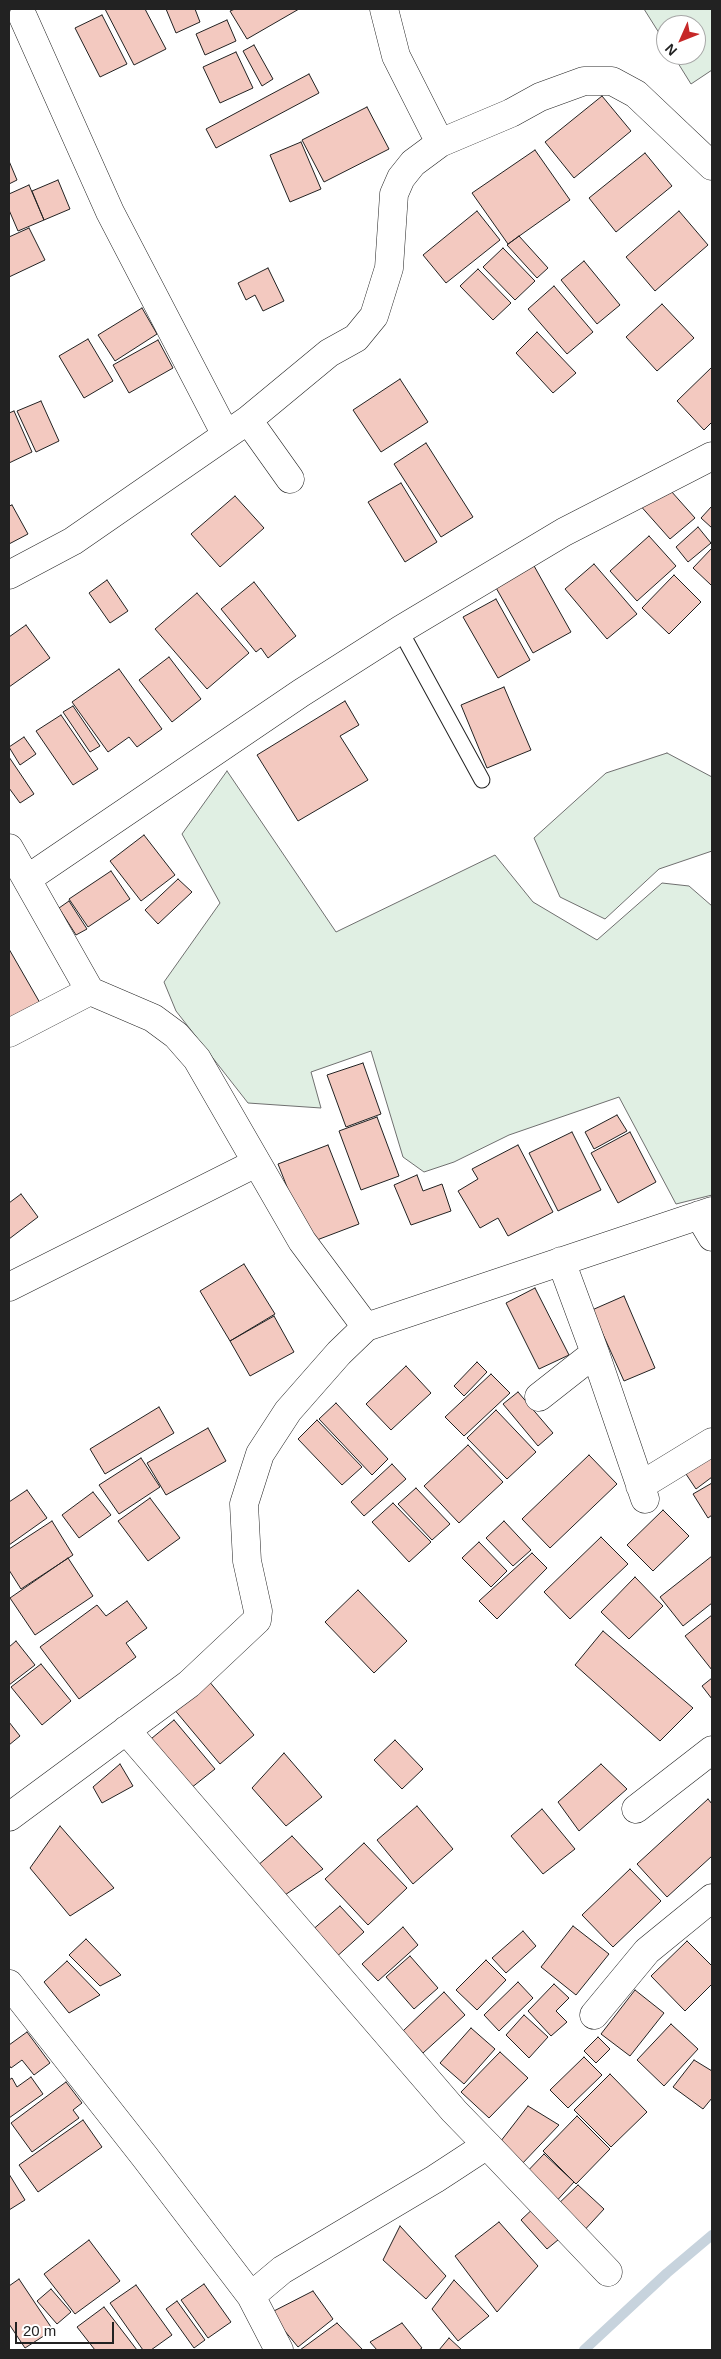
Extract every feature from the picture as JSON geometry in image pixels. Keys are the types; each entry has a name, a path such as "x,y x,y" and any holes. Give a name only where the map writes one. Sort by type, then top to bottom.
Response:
{"street":[{"path":"384,9 396,56 440,143"},
{"path":"24,16 110,212 237,428 290,479"},
{"path":"9,575 73,541 237,428 329,353 356,338 374,316 389,268 394,194 401,178 414,163 440,143 511,113 540,97 584,81 612,82 636,94 712,166"},
{"path":"27,879 301,693 400,630 564,532 712,456"},
{"path":"9,848 90,991 153,1018 176,1035 197,1059 302,1241 366,1327"},
{"path":"9,1033 90,991"},
{"path":"9,1287 256,1163"},
{"path":"9,1817 189,1684 257,1620 258,1611 246,1561 244,1504 260,1454 288,1411 339,1353 366,1327 561,1261 708,1221"},
{"path":"561,1261 596,1353 642,1493 712,1442"},
{"path":"539,1398 596,1353"},
{"path":"126,1730 454,2110 608,2272"},
{"path":"636,1809 712,1750"},
{"path":"594,2015 647,1951 712,1898"},
{"path":"9,1984 251,2296 279,2350"},
{"path":"251,2296 282,2270 435,2179 487,2145"}],"lane":[{"path":"400,630 482,780"}],"green space":[{"path":"644,9 712,9 712,70 691,84 679,65 706,65 706,15 656,15 656,28"},
{"path":"667,753 712,777 712,851 659,869 605,919 560,897 534,838 606,773"},
{"path":"227,771 336,932 495,855 533,902 597,940 662,883 689,886 712,906 712,1195 676,1204 619,1097 509,1135 454,1162 424,1172 403,1157 371,1051 311,1072 321,1108 248,1103 176,1011 164,982 220,903 182,834"}],"building":[{"path":"105,9 145,9 166,49 134,65"},
{"path":"166,9 195,9 200,22 176,33"},
{"path":"235,9 299,9 247,39 230,11"},
{"path":"102,15 127,64 100,77 75,28"},
{"path":"227,20 236,41 205,55 196,34"},
{"path":"254,45 273,79 262,86 243,51"},
{"path":"236,52 253,88 220,103 203,67"},
{"path":"309,74 319,93 216,148 206,129"},
{"path":"602,96 631,131 574,178 545,142"},
{"path":"367,107 389,149 324,182 302,140"},
{"path":"301,142 321,189 290,202 270,155"},
{"path":"535,150 570,200 508,244 472,193"},
{"path":"645,153 672,186 616,232 589,198"},
{"path":"9,161 17,180 9,184"},
{"path":"58,180 70,209 44,220 32,191"},
{"path":"29,185 44,220 18,231 9,210 9,194"},
{"path":"477,211 500,240 446,283 423,255"},
{"path":"679,211 708,245 655,291 626,257"},
{"path":"29,228 45,260 9,277 9,237"},
{"path":"519,236 548,268 537,278 507,245"},
{"path":"503,248 535,281 515,300 483,267"},
{"path":"584,261 620,305 597,324 561,280"},
{"path":"268,268 284,301 263,311 255,295 246,300 238,283"},
{"path":"478,269 511,303 493,320 460,286"},
{"path":"554,286 593,332 567,354 528,309"},
{"path":"662,304 694,338 657,371 626,337"},
{"path":"142,308 157,334 115,361 98,335"},
{"path":"537,332 576,373 553,393 516,353"},
{"path":"88,339 113,381 84,398 59,356"},
{"path":"158,340 173,368 129,393 113,365"},
{"path":"712,367 712,422 704,430 677,401"},
{"path":"400,379 428,422 381,452 353,410"},
{"path":"41,401 59,441 36,452 17,411"},
{"path":"14,411 32,452 9,463 9,413"},
{"path":"426,443 473,517 441,537 394,464"},
{"path":"663,482 695,518 670,539 638,503"},
{"path":"401,483 437,542 405,562 368,502"},
{"path":"235,496 264,528 220,567 191,534"},
{"path":"12,505 28,534 9,544 9,506"},
{"path":"712,506 712,528 701,518"},
{"path":"698,527 711,543 688,562 676,547"},
{"path":"649,536 676,566 637,601 610,571"},
{"path":"712,548 712,584 711,585 693,568"},
{"path":"533,564 571,632 533,653 495,586"},
{"path":"594,564 637,614 607,639 565,589"},
{"path":"674,575 701,602 669,634 642,608"},
{"path":"107,580 128,611 110,623 89,593"},
{"path":"254,582 296,636 268,658 261,648 256,652 221,609"},
{"path":"197,593 249,653 207,689 155,629"},
{"path":"496,599 530,660 498,678 463,617"},
{"path":"26,625 50,658 9,687 9,637"},
{"path":"169,657 201,699 172,722 139,680"},
{"path":"119,669 162,729 137,747 129,737 108,752 72,702"},
{"path":"504,687 531,750 487,768 461,705"},
{"path":"345,701 359,725 340,736 368,780 298,821 257,755"},
{"path":"73,706 100,746 90,752 63,712"},
{"path":"61,715 98,769 73,785 36,731"},
{"path":"24,737 36,754 20,765 9,747"},
{"path":"9,757 34,794 20,803 9,788"},
{"path":"144,835 175,875 141,901 110,861"},
{"path":"111,871 130,899 88,927 69,899"},
{"path":"178,879 192,892 158,924 145,910"},
{"path":"69,901 87,929 76,935 59,908"},
{"path":"9,949 40,1003 9,1022"},
{"path":"363,1063 381,1114 346,1127 327,1075"},
{"path":"617,1115 627,1131 594,1149 585,1132"},
{"path":"377,1117 399,1176 361,1190 339,1131"},
{"path":"572,1132 601,1190 558,1211 529,1153"},
{"path":"630,1132 656,1182 618,1203 591,1153"},
{"path":"328,1145 359,1224 309,1243 278,1164"},
{"path":"518,1145 553,1212 508,1236 498,1218 480,1228 458,1191 478,1179 472,1169"},
{"path":"417,1175 423,1191 442,1184 451,1211 411,1225 394,1185"},
{"path":"21,1194 38,1217 9,1239 9,1203"},
{"path":"244,1264 275,1314 230,1341 200,1291"},
{"path":"535,1288 569,1355 539,1369 506,1303"},
{"path":"624,1296 655,1368 624,1381 592,1310"},
{"path":"274,1316 294,1352 250,1376 230,1341"},
{"path":"477,1362 487,1372 464,1396 454,1386"},
{"path":"406,1366 431,1393 391,1430 366,1404"},
{"path":"491,1374 510,1393 464,1436 445,1417"},
{"path":"518,1392 553,1433 538,1446 503,1404"},
{"path":"336,1403 388,1459 372,1475 319,1419"},
{"path":"159,1407 174,1433 105,1474 90,1449"},
{"path":"496,1410 536,1452 507,1479 467,1438"},
{"path":"317,1420 362,1467 342,1485 298,1439"},
{"path":"208,1428 226,1461 166,1495 147,1463"},
{"path":"468,1445 503,1482 459,1523 424,1486"},
{"path":"589,1455 617,1484 550,1548 522,1519"},
{"path":"712,1455 712,1477 696,1489 686,1474"},
{"path":"141,1458 160,1487 119,1514 99,1485"},
{"path":"392,1464 406,1479 364,1516 351,1502"},
{"path":"712,1483 712,1515 708,1518 693,1494"},
{"path":"416,1488 450,1524 432,1540 398,1504"},
{"path":"27,1490 47,1518 9,1545 9,1502"},
{"path":"93,1492 111,1515 79,1538 62,1515"},
{"path":"150,1498 180,1538 148,1561 118,1521"},
{"path":"393,1503 431,1542 409,1562 372,1522"},
{"path":"663,1510 689,1536 653,1571 627,1545"},
{"path":"52,1521 73,1555 21,1589 9,1570 9,1549"},
{"path":"504,1521 531,1550 513,1566 486,1538"},
{"path":"601,1537 628,1564 570,1619 544,1592"},
{"path":"479,1542 507,1571 491,1587 462,1558"},
{"path":"532,1553 547,1568 497,1619 479,1601"},
{"path":"712,1556 712,1603 683,1626 660,1597"},
{"path":"68,1558 93,1596 35,1635 10,1598"},
{"path":"635,1577 663,1606 629,1639 601,1612"},
{"path":"358,1590 407,1641 374,1673 325,1622"},
{"path":"127,1601 147,1628 126,1643 136,1657 79,1699 40,1647 97,1605 106,1616"},
{"path":"712,1615 712,1670 685,1636"},
{"path":"603,1631 693,1708 660,1741 575,1665"},
{"path":"16,1641 35,1665 9,1685 9,1647"},
{"path":"41,1664 71,1701 42,1725 11,1687"},
{"path":"712,1678 712,1699 702,1686"},
{"path":"208,1680 254,1735 220,1764 173,1708"},
{"path":"174,1720 215,1769 186,1792 146,1743"},
{"path":"9,1722 20,1736 9,1745"},
{"path":"395,1740 423,1769 402,1789 374,1760"},
{"path":"284,1753 322,1797 286,1826 252,1788"},
{"path":"120,1764 133,1786 102,1803 93,1787"},
{"path":"601,1764 627,1789 579,1831 558,1802"},
{"path":"708,1799 712,1804 712,1856 667,1897 637,1864"},
{"path":"417,1806 453,1849 413,1884 377,1840"},
{"path":"542,1809 575,1849 543,1874 511,1836"},
{"path":"60,1826 114,1888 70,1916 30,1868"},
{"path":"292,1836 323,1869 282,1897 257,1866"},
{"path":"364,1843 407,1888 368,1925 325,1879"},
{"path":"630,1869 661,1901 613,1947 582,1915"},
{"path":"340,1906 364,1932 334,1959 310,1932"},
{"path":"573,1926 609,1954 576,1995 541,1967"},
{"path":"403,1927 418,1945 378,1981 362,1964"},
{"path":"523,1931 536,1946 506,1973 492,1958"},
{"path":"86,1939 121,1975 100,1986 69,1955"},
{"path":"687,1941 712,1966 712,1984 685,2011 651,1976"},
{"path":"410,1956 438,1988 414,2009 386,1977"},
{"path":"486,1960 506,1980 477,2010 456,1990"},
{"path":"67,1961 100,1995 69,2013 44,1982"},
{"path":"518,1982 533,1998 499,2031 484,2015"},
{"path":"554,1984 569,1998 556,2011 567,2022 551,2036 528,2011"},
{"path":"635,1990 664,2013 630,2056 601,2034"},
{"path":"444,1992 465,2015 423,2053 403,2031"},
{"path":"524,2015 548,2037 529,2058 506,2035"},
{"path":"671,2024 698,2049 664,2086 637,2060"},
{"path":"471,2028 495,2049 464,2084 440,2063"},
{"path":"27,2032 50,2063 34,2075 22,2060 11,2068 9,2065 9,2045"},
{"path":"598,2037 610,2049 596,2063 584,2051"},
{"path":"500,2052 528,2078 489,2118 461,2092"},
{"path":"584,2057 602,2075 568,2108 550,2090"},
{"path":"694,2060 712,2071 712,2098 703,2109 673,2087"},
{"path":"610,2074 647,2112 611,2147 574,2110"},
{"path":"31,2077 43,2094 9,2118 9,2080 12,2078 17,2087"},
{"path":"66,2082 82,2103 73,2110 79,2118 32,2152 11,2123"},
{"path":"528,2106 559,2125 520,2166 497,2146"},
{"path":"577,2116 610,2149 576,2184 543,2151"},
{"path":"83,2120 102,2147 38,2192 19,2165"},
{"path":"544,2154 574,2182 552,2206 521,2178"},
{"path":"9,2174 25,2200 9,2210"},
{"path":"578,2185 604,2209 580,2235 554,2208"},
{"path":"537,2205 564,2235 547,2249 521,2220"},
{"path":"499,2222 538,2266 497,2312 455,2256"},
{"path":"400,2226 446,2276 426,2299 383,2260"},
{"path":"89,2240 120,2281 75,2314 44,2274"},
{"path":"19,2279 53,2330 25,2348 9,2324 9,2286"},
{"path":"454,2280 489,2316 458,2341 432,2309"},
{"path":"204,2284 231,2322 208,2338 181,2300"},
{"path":"136,2285 172,2335 151,2350 143,2350 110,2303"},
{"path":"51,2289 71,2312 57,2324 37,2301"},
{"path":"313,2291 333,2319 298,2347 270,2313"},
{"path":"177,2301 205,2340 194,2348 166,2309"},
{"path":"104,2307 137,2350 95,2350 77,2327"},
{"path":"337,2323 363,2350 300,2350"},
{"path":"402,2323 422,2348 419,2350 377,2350 370,2342"},
{"path":"449,2338 462,2350 439,2350"}],"waterway":[{"path":"584,2350 667,2273 712,2235"}]}
